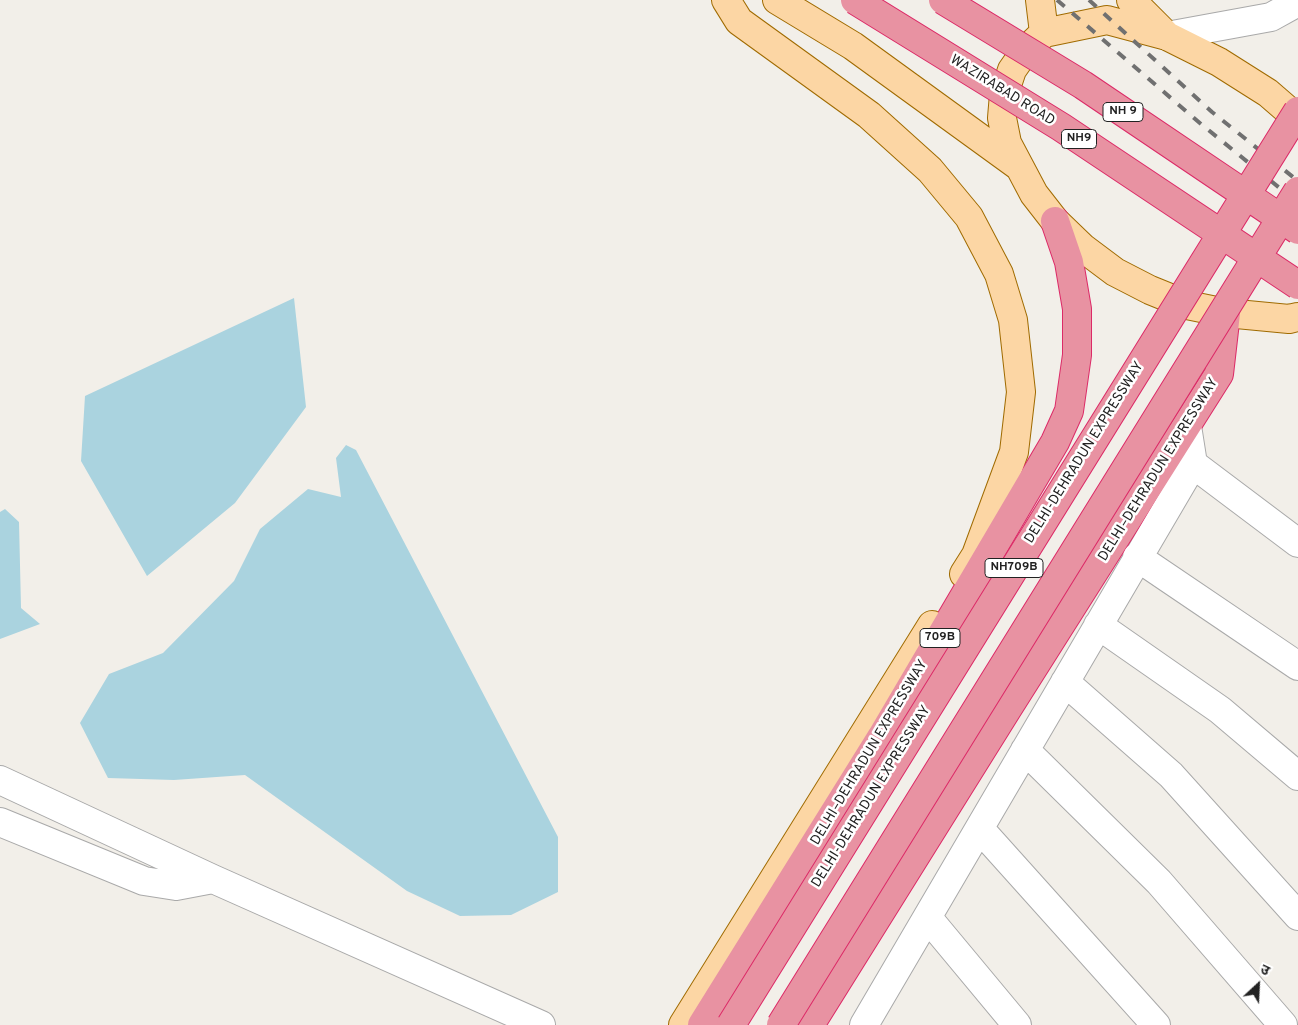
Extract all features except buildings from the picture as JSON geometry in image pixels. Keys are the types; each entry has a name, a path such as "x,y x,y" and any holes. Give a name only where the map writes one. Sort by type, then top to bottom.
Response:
{"highway":[{"name":"WAZIRABAD ROAD","path":"855,0 1060,127 1298,285"},
{"name":"NH 9","path":"943,0 1083,85 1298,230"},
{"name":"DELHI-DEHRADUN EXPRESSWAY","path":"731,1025 1298,110"},
{"name":"NH709B","path":"781,1025 1298,191"},
{"name":"DELHI–DEHRADUN EXPRESSWAY","path":"702,1025 882,736 1055,442 1069,411 1077,355 1077,309 1068,262 1055,221"},
{"name":"DELHI–DEHRADUN EXPRESSWAY","path":"810,1025 1000,719 1188,426 1219,374 1226,313"}],"main road":[{"path":"683,1025 976,555 1014,452 1021,392 1013,320 998,274 969,217 930,170 869,115 739,20 726,0"},
{"path":"777,0 853,46 1017,165"},
{"path":"1040,0 1044,33"},
{"path":"1131,0 1167,36"},
{"path":"1295,320 1226,313 1187,304 1168,298 1115,272 1084,248 1055,221 1034,194 1007,143 1002,118 1004,94 1012,70 1026,50 1044,33 1107,20 1167,36 1219,62 1268,93 1298,118"}],"street":[{"path":"1167,36 1271,17 1298,2"},
{"path":"866,1024 1137,558 1194,464 1188,426"},
{"path":"1194,464 1298,543"},
{"path":"1137,558 1298,666"},
{"path":"1098,626 1220,710 1298,776"},
{"path":"1065,682 1171,775 1298,916"},
{"path":"1026,750 1159,882 1283,1025"},
{"path":"0,780 213,879 541,1025"},
{"path":"0,822 144,881 176,886 213,879"},
{"path":"980,829 1156,1025"},
{"path":"928,918 1017,1025"}],"water":[{"path":"294,298 306,407 235,503 147,576 81,461 85,396"},
{"path":"346,445 356,450 558,837 558,892 511,915 460,916 407,891 245,775 174,780 108,778 80,723 109,674 163,653 234,581 260,529 308,489 341,497 336,458"},
{"path":"5,509 19,522 21,608 40,624 0,639 0,512"}],"railway":[{"path":"1057,0 1201,124 1298,203"},
{"path":"1089,0 1212,112 1298,181"}]}
